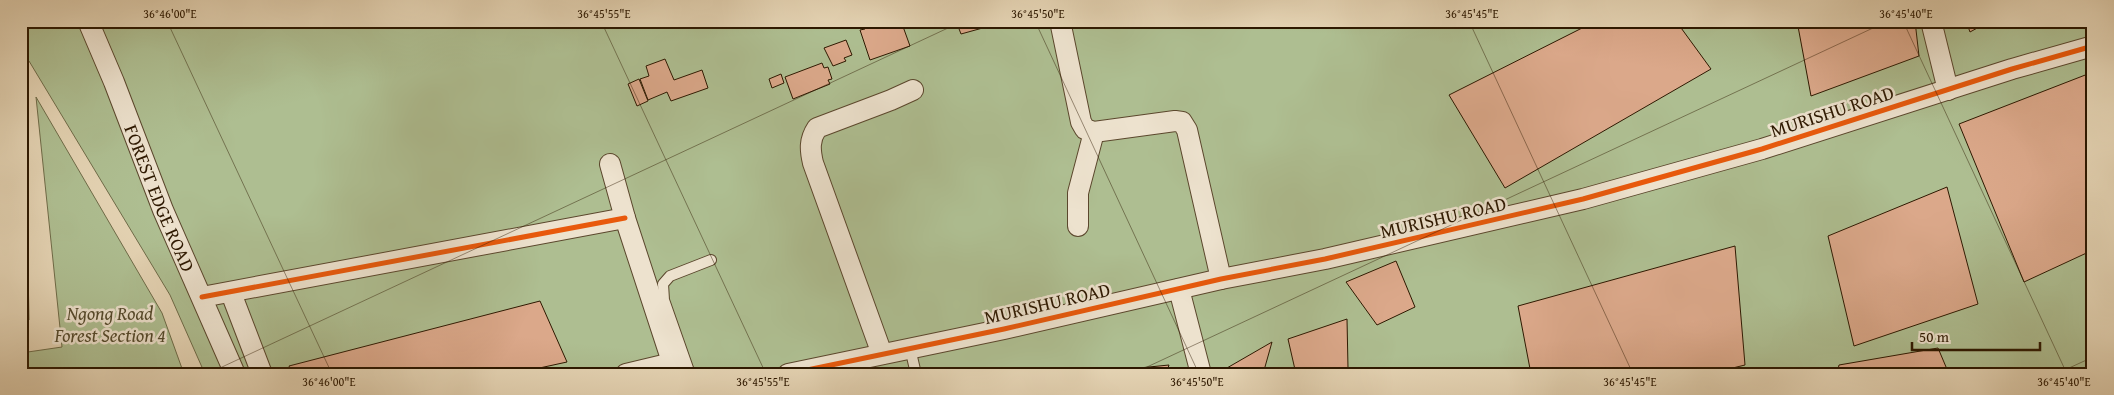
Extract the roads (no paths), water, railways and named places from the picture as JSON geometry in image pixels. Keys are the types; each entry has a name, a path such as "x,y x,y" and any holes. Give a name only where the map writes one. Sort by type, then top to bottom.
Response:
{"street":[{"name":"FOREST EDGE ROAD","path":"88,21 164,210 235,374"},
{"path":"1060,21 1081,122 1085,129 1094,132 1174,121 1182,122 1187,130 1221,279"},
{"path":"1931,21 1948,90"},
{"name":"MURISHU ROAD","path":"788,374 1221,279 1325,259 1583,200 1762,149 2093,46"},
{"path":"882,354 813,163 810,149 811,136 817,128 913,90"},
{"path":"1078,226 1078,192 1094,132"},
{"path":"610,164 625,218 674,368 626,374"},
{"path":"202,297 625,218"},
{"path":"1179,289 1201,374"},
{"path":"230,293 262,374"}],"lane":[{"path":"690,374 664,300 663,284 670,276 711,260"},
{"path":"910,348 916,374"}],"park label":[{"name":"Ngong Road Forest Section 4","path":"110,324"}]}
